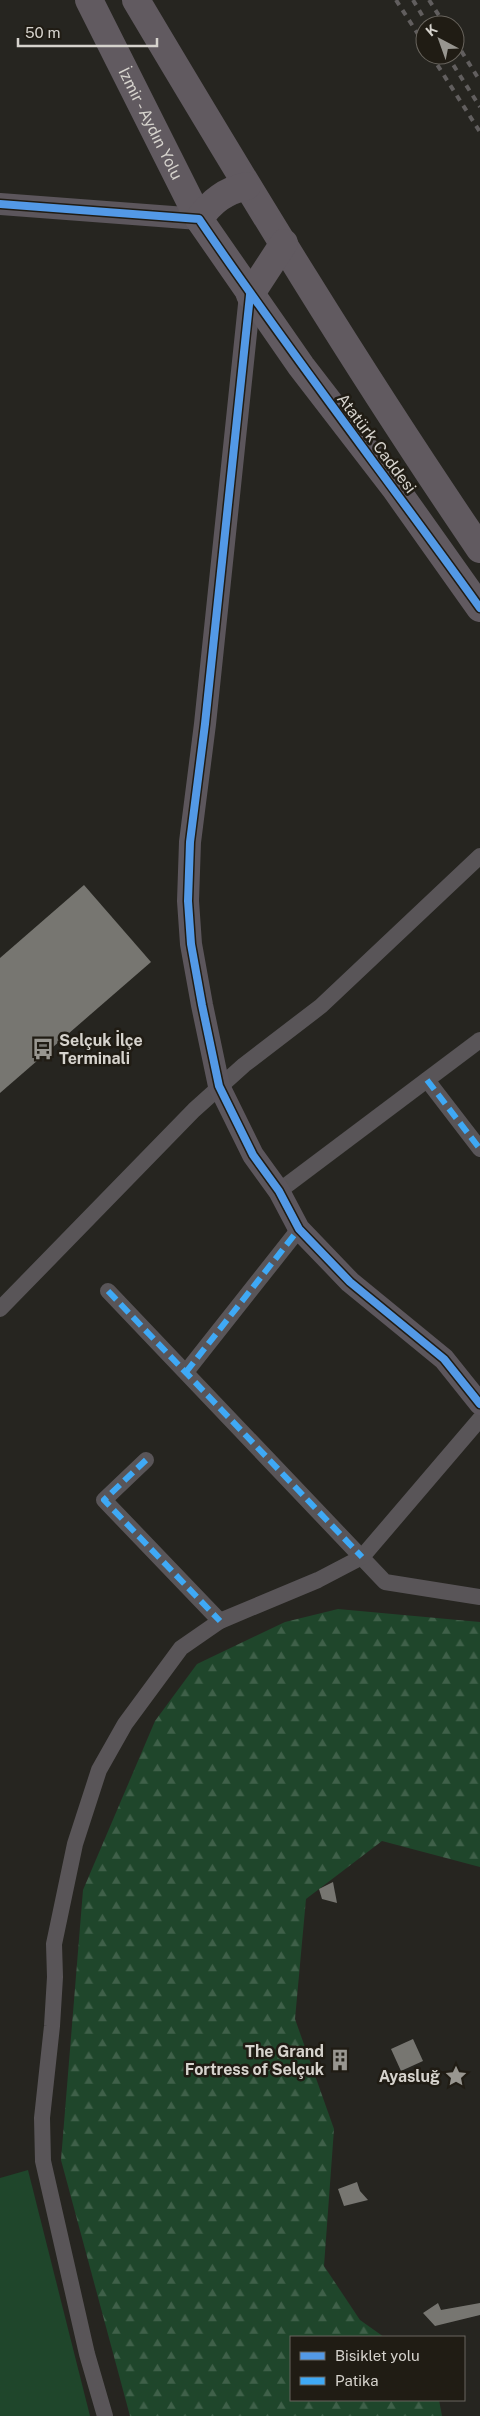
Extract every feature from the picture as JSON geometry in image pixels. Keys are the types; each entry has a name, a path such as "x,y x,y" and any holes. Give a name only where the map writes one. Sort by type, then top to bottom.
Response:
{"highway":[{"name":"İzmir - Aydın Yolu","path":"89,0 199,220 250,294"},
{"path":"136,0 247,186 230,190 210,204 199,220"},
{"name":"Atatürk Caddesi","path":"247,186 425,468 480,549"},
{"path":"250,294 284,243"},
{"name":"Atatürk Caddesi","path":"250,294 301,366 394,488 480,608"}],"street":[{"path":"0,204 199,220"},
{"path":"250,294 205,724 190,842 188,901 191,944 218,1086 254,1154 278,1191 299,1229 350,1282 444,1359 480,1404"},
{"path":"0,1309 218,1086 321,1006 480,856"},
{"path":"278,1191 480,1040"},
{"path":"427,1080 480,1149"},
{"path":"186,1372 299,1229"},
{"path":"108,1291 385,1582 480,1597"},
{"path":"106,2416 87,2354 43,2161 42,2118 55,1976 54,1944 75,1844 99,1770 126,1724 181,1648 220,1621 318,1580 362,1557 480,1419"},
{"path":"146,1460 104,1500 220,1621"}],"green space":[{"path":"338,1609 480,1622 480,1867 382,1841 306,1899 295,2019 334,2129 324,2266 360,2320 383,2336 290,2336 290,2401 439,2401 442,2416 130,2416 61,2160 83,1890 155,1721 197,1664 285,1622"},
{"path":"28,2170 90,2416 0,2416 0,2178"}],"building":[{"path":"84,885 151,962 0,1093 0,958"},
{"path":"333,1882 337,1903 322,1899 319,1889"},
{"path":"413,2039 423,2061 401,2071 391,2049"},
{"path":"357,2182 360,2191 368,2200 344,2206 338,2189"},
{"path":"438,2303 441,2310 480,2303 480,2315 435,2326 423,2313"}],"railway":[{"path":"396,0 415,29"},
{"path":"413,0 422,15"},
{"path":"429,0 439,15"},
{"path":"465,57 480,81"},
{"path":"437,65 480,132"},
{"path":"453,65 480,107"}],"marked path":[{"path":"427,1080 480,1149"},
{"path":"186,1372 299,1229"},
{"path":"108,1291 362,1557"},
{"path":"146,1460 104,1500 220,1621"}],"cycle path":[{"path":"0,204 199,219 268,318 480,608"},
{"path":"250,295 205,724 190,842 188,901 191,944 202,1005 219,1086 253,1155 279,1191 299,1229 350,1282 444,1359 480,1404"}],"place":[{"name":"Selçuk İlçe Terminali","path":"43,1049"},
{"name":"The Grand Fortress of Selçuk","path":"340,2060"},
{"name":"Ayasluğ","path":"456,2076"}]}
